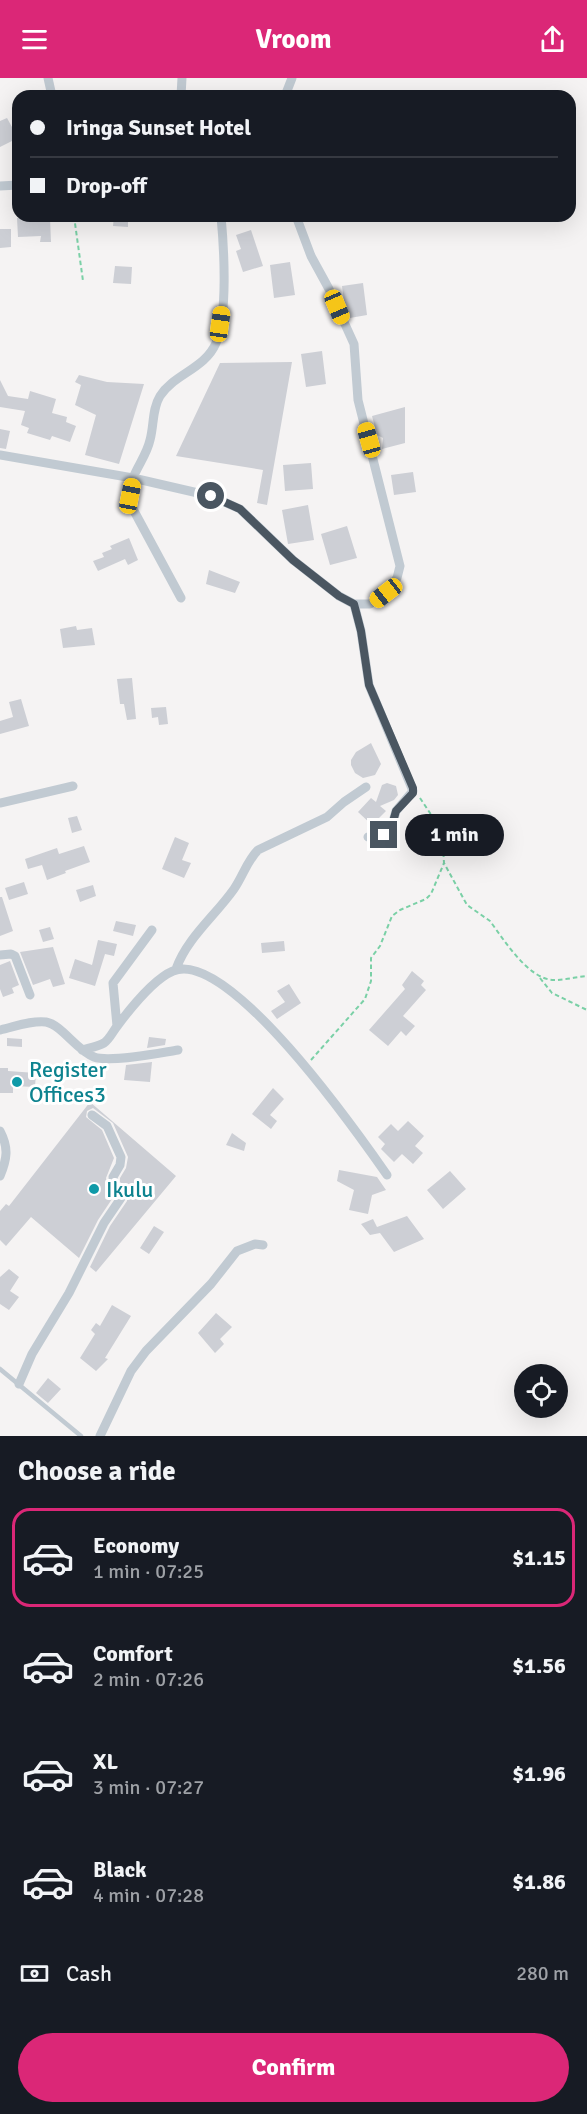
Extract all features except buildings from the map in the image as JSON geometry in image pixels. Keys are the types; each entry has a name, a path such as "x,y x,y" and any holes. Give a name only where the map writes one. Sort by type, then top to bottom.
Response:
{"street":[{"path":"181,598 133,509 130,496 133,478 150,441 159,397 171,384 197,367 216,344 224,293 221,222"},
{"path":"0,455 133,478 211,496 240,509 293,560 339,596 354,604 370,604 386,593 399,573 399,556 358,400 354,344 311,256 298,222"},
{"path":"354,604 361,631 369,685 413,788 413,793 396,811 390,832 368,837"},
{"path":"0,803 73,786"},
{"path":"82,1050 104,1043 161,978 176,969 183,953 234,889 252,856 258,850 327,817 366,787"},
{"path":"117,1026 113,983 152,930"},
{"path":"0,955 7,953 15,956 30,995"},
{"path":"176,969 200,973 262,1017 343,1112 387,1175"},
{"path":"0,1030 46,1022 55,1025 82,1050 94,1057 104,1058 178,1050"},
{"path":"19,1384 32,1354 69,1293 104,1223 121,1198 120,1190 114,1186 113,1177 122,1157 107,1126 92,1115"},
{"path":"0,1131 7,1151 7,1160 0,1176"},
{"path":"100,1436 131,1371 146,1351 211,1284 237,1251 255,1244 263,1245"}],"lane":[{"path":"0,1369 81,1436"}],"path":[{"path":"75,222 83,281"},
{"path":"413,788 436,826 443,847 444,863 468,907 483,915 524,965 538,975 552,993 587,1010"},
{"path":"305,1067 365,999 371,981 371,958 380,946 392,916 426,899 444,863"},
{"path":"538,975 554,980 587,976"}],"place":[{"name":"Register Offices3","path":"17,1082"},
{"name":"Ikulu","path":"94,1189"}],"route":[{"path":"211,496 240,509 253,519 293,560 326,587 354,604 361,631 369,685 413,788 413,793 396,811 390,832 384,835"}]}
